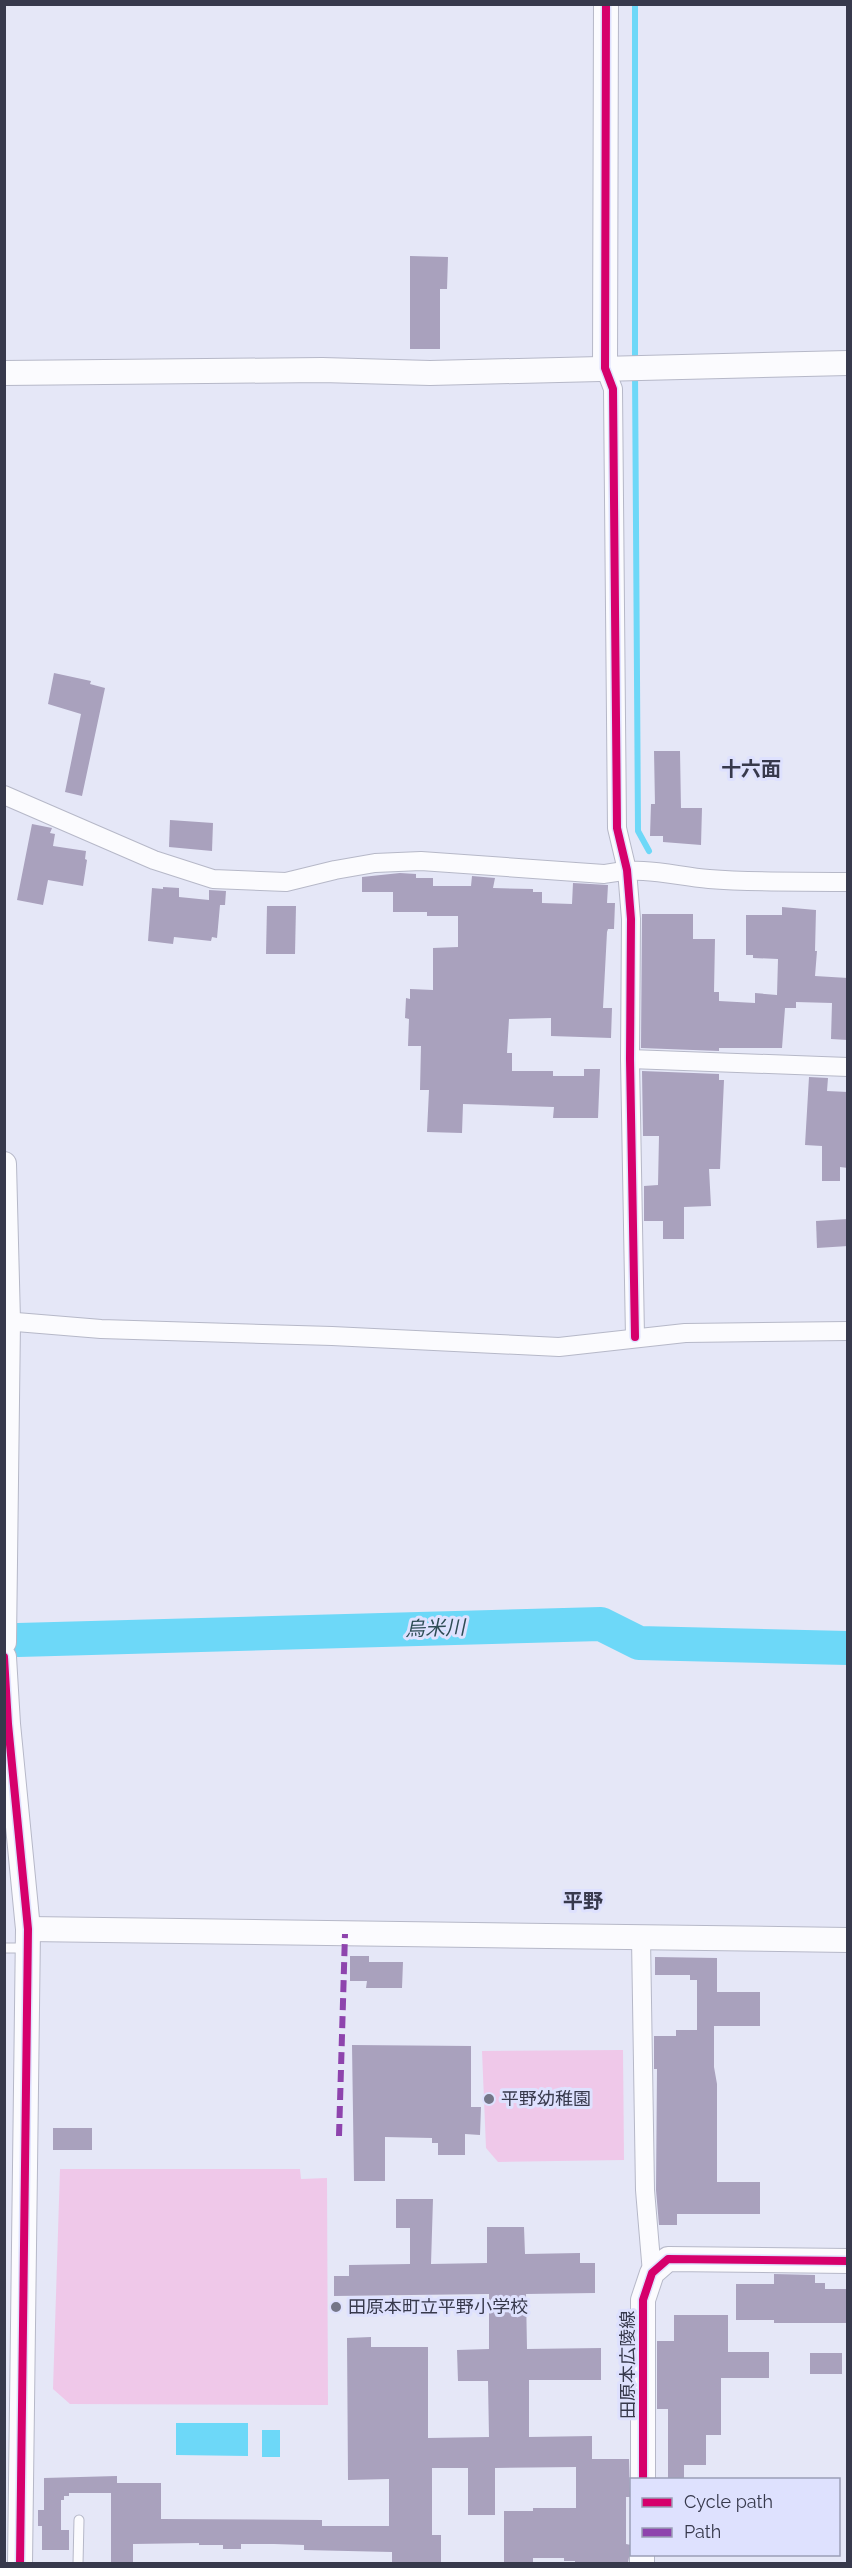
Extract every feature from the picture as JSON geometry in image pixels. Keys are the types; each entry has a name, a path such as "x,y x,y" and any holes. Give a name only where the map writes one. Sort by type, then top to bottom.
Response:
{"street":[{"path":"606,4 613,389 617,828 627,870 631,919 630,1059 635,1336"},
{"path":"4,373 322,370 430,372 848,363"},
{"path":"4,795 154,860 213,879 286,882 375,863 421,861 604,874 627,870 658,870 708,879 848,882"},
{"path":"630,1059 848,1067"},
{"path":"4,1164 6,1321 4,1642"},
{"path":"6,1321 101,1329 332,1336 559,1347 635,1336 685,1333 848,1331"},
{"path":"4,1657 20,1942 20,2564"},
{"path":"20,1942 641,1938 848,1940"},
{"path":"641,1938 645,2190 652,2273"},
{"path":"652,2273 668,2259 848,2261"},
{"name":"田原本広陵線","path":"643,2478 643,2300 652,2273"}],"lane":[{"path":"78,2564 79,2520"}],"shaded area":[{"path":"623,2050 624,2160 498,2162 486,2148 482,2051"},
{"path":"60,2169 300,2169 301,2179 327,2178 328,2405 70,2404 53,2389"}],"water":[{"path":"176,2423 248,2423 248,2456 176,2455"},
{"path":"262,2430 280,2430 280,2457 262,2457"}],"building":[{"path":"410,256 448,257 447,289 440,289 440,349 410,349"},
{"path":"54,673 91,681 90,684 105,688 82,796 65,792 81,714 48,704"},
{"path":"654,751 680,751 681,808 702,808 701,845 663,842 663,836 650,836 651,804 655,804"},
{"path":"170,820 213,823 212,851 169,847"},
{"path":"32,824 52,828 50,833 55,834 53,846 86,851 83,886 48,880 43,905 17,900"},
{"path":"400,873 416,874 416,878 433,878 433,886 471,886 472,876 495,878 493,888 533,889 533,892 542,892 542,903 572,904 573,883 608,885 607,903 615,903 614,929 608,929 607,932 603,1008 612,1008 611,1038 551,1036 551,1018 509,1019 507,1053 512,1053 512,1071 553,1071 553,1076 584,1076 584,1069 600,1069 598,1118 553,1118 554,1107 463,1104 462,1133 427,1132 429,1090 420,1090 421,1046 408,1046 409,1019 405,1018 406,998 410,999 410,989 433,990 433,948 458,947 458,916 427,916 427,912 393,912 393,892 362,892 362,877"},
{"path":"163,887 179,888 179,897 209,900 209,890 226,891 225,905 220,905 217,938 212,937 211,941 174,937 173,944 148,941 152,888 163,889"},
{"path":"267,906 296,906 295,954 266,954"},
{"path":"782,907 816,910 815,976 848,978 848,1040 831,1039 832,1003 796,1002 796,1008 785,1008 782,1048 719,1048 719,1051 641,1048 642,914 693,914 693,939 715,939 714,992 719,992 719,1001 755,1003 755,993 777,995 778,959 753,958 753,955 746,955 746,915 782,915"},
{"path":"642,1071 719,1074 719,1080 724,1080 720,1169 709,1169 711,1206 684,1207 684,1239 663,1239 663,1221 644,1221 644,1186 658,1185 659,1136 643,1136"},
{"path":"809,1077 828,1078 827,1091 848,1092 848,1168 840,1167 840,1181 822,1181 822,1146 805,1145"},
{"path":"848,1219 848,1246 817,1248 816,1221"},
{"path":"350,1956 369,1956 369,1962 403,1962 402,1988 366,1988 367,1981 350,1981"},
{"path":"655,1957 717,1958 717,1992 760,1992 760,2026 714,2026 714,2067 717,2084 717,2182 760,2182 760,2214 677,2214 677,2225 659,2225 656,2190 657,2069 654,2069 654,2036 676,2036 676,2030 697,2030 697,1980 690,1980 690,1975 655,1975"},
{"path":"352,2045 471,2046 471,2107 481,2107 480,2135 465,2134 465,2155 438,2155 438,2143 432,2143 432,2138 385,2137 385,2181 354,2181"},
{"path":"53,2128 92,2128 92,2150 53,2150"},
{"path":"396,2199 433,2199 431,2264 487,2263 487,2227 524,2227 525,2254 580,2253 580,2263 595,2263 595,2293 526,2294 527,2349 601,2348 601,2380 529,2380 529,2437 592,2436 592,2459 629,2459 630,2497 626,2497 626,2544 630,2545 628,2563 575,2564 575,2561 564,2561 564,2558 533,2558 533,2564 504,2564 504,2511 576,2508 576,2467 495,2468 495,2515 468,2515 468,2468 432,2468 432,2535 441,2535 441,2564 392,2564 392,2552 304,2550 304,2545 274,2544 241,2544 241,2549 223,2549 223,2545 199,2545 199,2543 133,2544 133,2563 111,2564 111,2493 69,2493 69,2496 64,2496 64,2500 61,2500 61,2530 69,2530 69,2550 42,2550 42,2526 38,2526 38,2510 44,2510 44,2478 117,2476 117,2483 161,2483 161,2519 322,2520 322,2526 389,2526 389,2479 348,2480 347,2338 371,2337 371,2347 428,2347 428,2438 489,2437 488,2381 458,2381 457,2350 489,2349 489,2294 334,2296 334,2276 349,2276 349,2265 410,2264 410,2228 396,2228"},
{"path":"774,2274 815,2275 815,2283 825,2283 825,2289 848,2289 848,2323 774,2323 774,2320 736,2320 736,2284 774,2284"},
{"path":"674,2315 728,2315 728,2352 769,2352 769,2378 721,2378 721,2435 706,2435 706,2465 684,2465 684,2478 668,2478 668,2409 657,2409 657,2341 674,2341"},
{"path":"810,2353 842,2353 842,2374 810,2374"}],"waterway":[{"path":"635,4 635,362"},
{"path":"635,372 638,831 649,851"},
{"name":"烏米川","path":"18,1640 601,1624 639,1643 848,1648"}],"marked path":[{"path":"339,2136 345,1934"}],"cycle path":[{"path":"606,4 605,368 613,389 617,828 627,870 631,919 630,1059 635,1337"},
{"path":"4,1657 8,1724 28,1929 20,2564"},
{"path":"643,2478 643,2300 652,2273 668,2259 848,2261"}],"place":[{"name":"平野幼稚園","path":"489,2099"},
{"name":"田原本町立平野小学校","path":"336,2307"}],"district":[{"name":"十六面","path":"751,769"},
{"name":"平野","path":"583,1901"}]}
